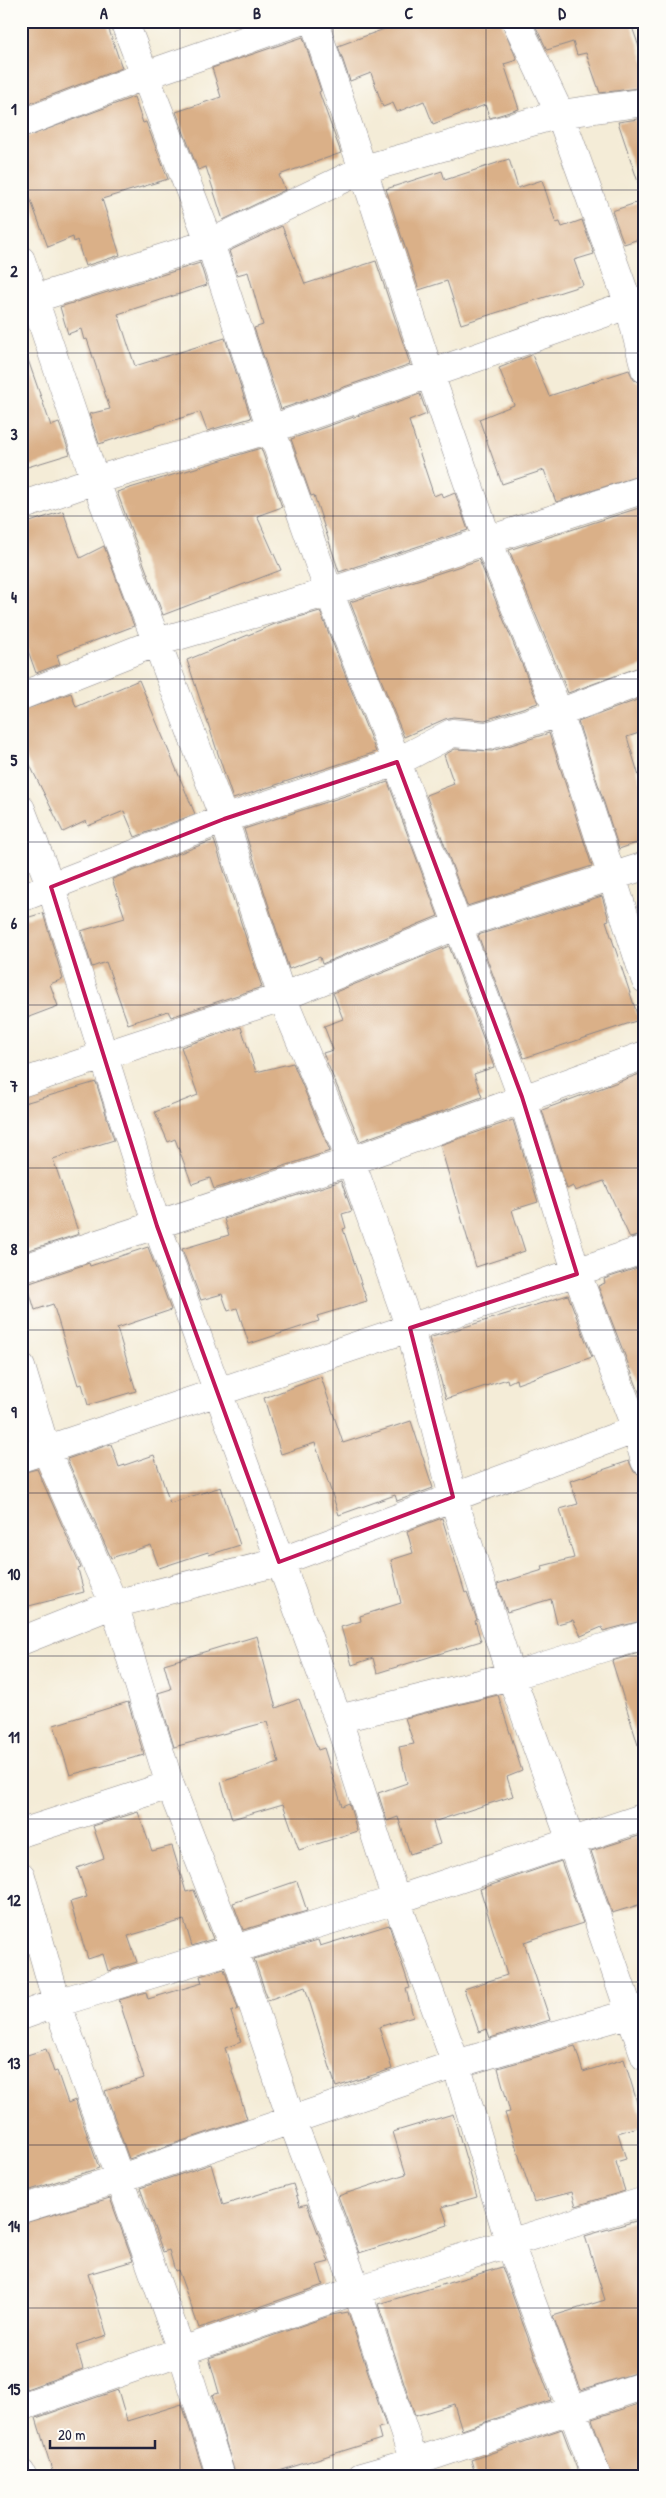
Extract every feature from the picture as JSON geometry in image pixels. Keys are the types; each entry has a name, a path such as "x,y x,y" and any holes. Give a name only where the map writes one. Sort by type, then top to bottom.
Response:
{"street":[{"path":"124,21 210,243 271,429 329,592 397,762 522,1097 577,1274 640,1427 645,1461"},
{"path":"21,124 146,75 300,21"},
{"path":"314,21 430,374 488,541 559,713 645,979"},
{"path":"516,21 560,114 637,302 645,369"},
{"path":"28,300 210,243 364,169 560,114 645,102"},
{"path":"21,260 28,300 224,819 282,997 351,1161 410,1328 453,1497 511,1676 571,1841 637,2011 645,2058"},
{"path":"21,506 95,480 271,429 637,302"},
{"path":"21,696 157,642 329,592 645,489"},
{"path":"21,898 224,819 397,762 452,733 487,736 559,713 645,680"},
{"path":"21,810 50,887 102,1057 157,1226 338,1719 396,1900 456,2064 510,2244 597,2477"},
{"path":"21,1083 282,997 458,925 645,866"},
{"path":"21,1269 351,1161 522,1097 645,1055"},
{"path":"33,1454 645,1250"},
{"path":"21,1367 33,1454 114,1604 170,1785 234,1949 291,2118 358,2290 417,2469"},
{"path":"21,1642 114,1604 279,1562 640,1427"},
{"path":"338,1719 511,1676 645,1634"},
{"path":"21,1834 170,1785"},
{"path":"21,2016 57,2003 396,1900 645,1817"},
{"path":"21,1876 57,2003 118,2179 182,2353 221,2477"},
{"path":"21,2209 118,2179 291,2118 456,2064 637,2011"},
{"path":"21,2407 182,2353 358,2290 645,2201"},
{"path":"361,2477 417,2469 645,2385"},
{"path":"21,2473 23,2477"}],"highlighted area":[{"path":"397,762 522,1097 577,1274 410,1328 453,1497 279,1562 157,1226 51,887 224,819"}],"building":[{"path":"21,21 106,21 122,68 21,107"},
{"path":"406,21 501,21 517,60 504,64 519,109 490,118 485,105 433,124 424,101 397,112 393,103 383,107 371,73 350,81 338,46"},
{"path":"533,21 630,21 645,64 645,87 600,93 586,53 577,55 573,42 547,50"},
{"path":"303,37 321,91 319,92 341,153 279,175 285,190 223,220 206,167 198,170 176,112 221,97 212,68"},
{"path":"134,97 143,123 146,122 168,179 102,199 120,255 85,266 77,240 74,242 73,237 48,247 21,174 21,139"},
{"path":"645,118 645,184 639,185 618,122"},
{"path":"509,159 518,188 542,180 556,223 560,222 562,227 582,220 594,254 574,260 583,285 461,324 447,281 419,290 386,189 442,171 445,180"},
{"path":"645,200 645,237 624,244 612,211"},
{"path":"282,226 305,284 376,261 410,364 281,409 254,328 263,325 248,272 237,275 229,251"},
{"path":"200,263 207,285 118,314 135,366 225,338 251,418 207,431 200,412 99,444 89,414 110,409 87,339 84,340 81,329 68,334 60,307"},
{"path":"26,354 51,426 59,423 70,454 21,469 21,355"},
{"path":"532,355 549,396 629,370 634,380 645,384 645,474 556,502 544,470 502,484 479,419 514,405 499,368"},
{"path":"420,394 427,414 409,421 434,496 441,493 443,498 455,493 468,530 339,572 314,495 311,496 291,439"},
{"path":"261,448 282,507 257,516 281,570 163,615 117,492"},
{"path":"645,506 645,665 568,693 509,550"},
{"path":"63,511 80,558 104,546 134,626 57,655 60,664 36,673 21,631 21,525"},
{"path":"479,560 538,703 485,720 453,717 445,719 404,737 350,602"},
{"path":"320,611 376,752 233,799 187,660 275,624"},
{"path":"139,680 195,814 135,837 124,811 88,826 86,821 63,832 21,747 21,711 71,693 76,707"},
{"path":"645,697 645,731 627,737 645,796 645,840 619,849 578,722"},
{"path":"549,733 592,866 467,906 426,795 454,784 444,755 455,749 492,751"},
{"path":"388,782 438,916 322,964 320,957 289,969 244,829"},
{"path":"214,840 262,987 171,1017 168,1011 128,1024 106,962 92,967 81,931 125,918 112,879"},
{"path":"602,896 609,920 606,921 639,1020 524,1058 478,935"},
{"path":"43,913 63,979 50,984 58,1006 21,1020 21,916 25,915 26,918"},
{"path":"449,946 494,1067 474,1074 482,1097 360,1141 323,1053 333,1050 324,1026 343,1019 333,993"},
{"path":"241,1027 256,1072 293,1063 330,1151 214,1189 210,1178 192,1184 175,1139 168,1142 155,1112 198,1095 181,1047"},
{"path":"645,1072 645,1234 630,1238 604,1181 575,1191 573,1186 567,1189 542,1110"},
{"path":"96,1082 114,1140 53,1159 79,1234 23,1252 21,1247 21,1104"},
{"path":"513,1120 538,1202 512,1210 525,1251 476,1267 440,1145"},
{"path":"341,1181 352,1211 342,1214 346,1228 343,1229 367,1301 317,1316 319,1321 249,1344 237,1308 228,1311 222,1294 201,1300 182,1249 229,1235 224,1219"},
{"path":"148,1247 171,1310 117,1328 136,1391 88,1405 82,1384 78,1385 53,1304 35,1310 27,1284 89,1263 90,1266"},
{"path":"645,1266 645,1397 641,1397 598,1286 605,1283 604,1279"},
{"path":"568,1295 592,1357 517,1384 516,1379 508,1383 507,1379 446,1399 429,1338"},
{"path":"321,1377 343,1443 411,1421 433,1488 397,1501 395,1495 339,1515 315,1443 281,1454 264,1398"},
{"path":"111,1444 119,1467 154,1455 170,1503 221,1487 240,1545 209,1555 208,1552 159,1568 151,1545 111,1558 67,1459"},
{"path":"629,1461 634,1472 645,1476 645,1620 603,1631 602,1627 581,1636 573,1620 557,1624 551,1599 507,1612 497,1584 543,1570 542,1566 574,1558 560,1509 578,1504 570,1481"},
{"path":"37,1469 81,1568 78,1569 84,1592 21,1608 21,1473"},
{"path":"442,1518 465,1593 467,1592 477,1620 475,1621 481,1641 377,1673 373,1658 352,1665 341,1627 361,1621 360,1616 401,1603 391,1560 413,1553 407,1531"},
{"path":"257,1636 276,1708 299,1699 318,1750 324,1748 342,1806 349,1803 357,1831 299,1850 283,1804 232,1819 221,1782 279,1763 267,1722 174,1747 158,1693 171,1689 164,1664"},
{"path":"645,1651 645,1744 638,1745 612,1661"},
{"path":"498,1695 522,1771 507,1777 513,1796 433,1822 440,1844 410,1854 398,1817 387,1821 378,1793 407,1783 399,1747 414,1744 405,1718"},
{"path":"128,1702 144,1755 70,1775 54,1725"},
{"path":"138,1812 152,1851 172,1846 186,1892 194,1890 213,1939 192,1946 184,1920 128,1936 137,1962 108,1971 103,1954 88,1959 70,1902 87,1897 77,1868 104,1858 93,1826"},
{"path":"645,1834 645,1903 612,1913 591,1851"},
{"path":"561,1861 583,1923 524,1942 550,2020 490,2038 487,2029 479,2032 464,1989 507,1975 480,1889"},
{"path":"297,1881 307,1911 243,1930 233,1903"},
{"path":"389,1925 410,1988 406,1989 413,2016 379,2027 392,2069 336,2087 305,1987 268,2000 254,1959 318,1940 320,1946"},
{"path":"224,1969 238,2009 231,2012 241,2042 225,2048 247,2119 129,2159 105,2091 144,2078 119,2000 146,1992 148,1999 202,1983 200,1976"},
{"path":"575,2046 583,2072 624,2059 644,2125 618,2133 626,2159 616,2162 625,2191 576,2206 572,2192 534,2202 505,2113 510,2112 498,2068"},
{"path":"46,2049 54,2072 57,2071 68,2103 75,2100 99,2168 21,2193 21,2057"},
{"path":"453,2114 477,2197 442,2207 448,2225 359,2253 338,2196 406,2174 393,2132"},
{"path":"211,2164 223,2205 293,2184 300,2206 307,2204 329,2262 317,2265 323,2285 199,2328 178,2270 175,2271 169,2250 163,2252 140,2188"},
{"path":"110,2198 133,2261 88,2274 107,2335 76,2345 83,2369 26,2389 21,2373 21,2224"},
{"path":"639,2220 645,2238 645,2370 581,2390 553,2316 605,2300 585,2236"},
{"path":"502,2267 551,2400 462,2430 454,2404 415,2416 378,2304"},
{"path":"348,2312 386,2426 378,2428 381,2439 260,2477 236,2477 212,2395 219,2393 209,2358 332,2315"},
{"path":"118,2390 127,2421 182,2404 205,2477 54,2477 36,2418"},
{"path":"645,2402 645,2472 634,2477 612,2477 592,2419"},
{"path":"562,2429 580,2477 476,2477 471,2460"}]}
